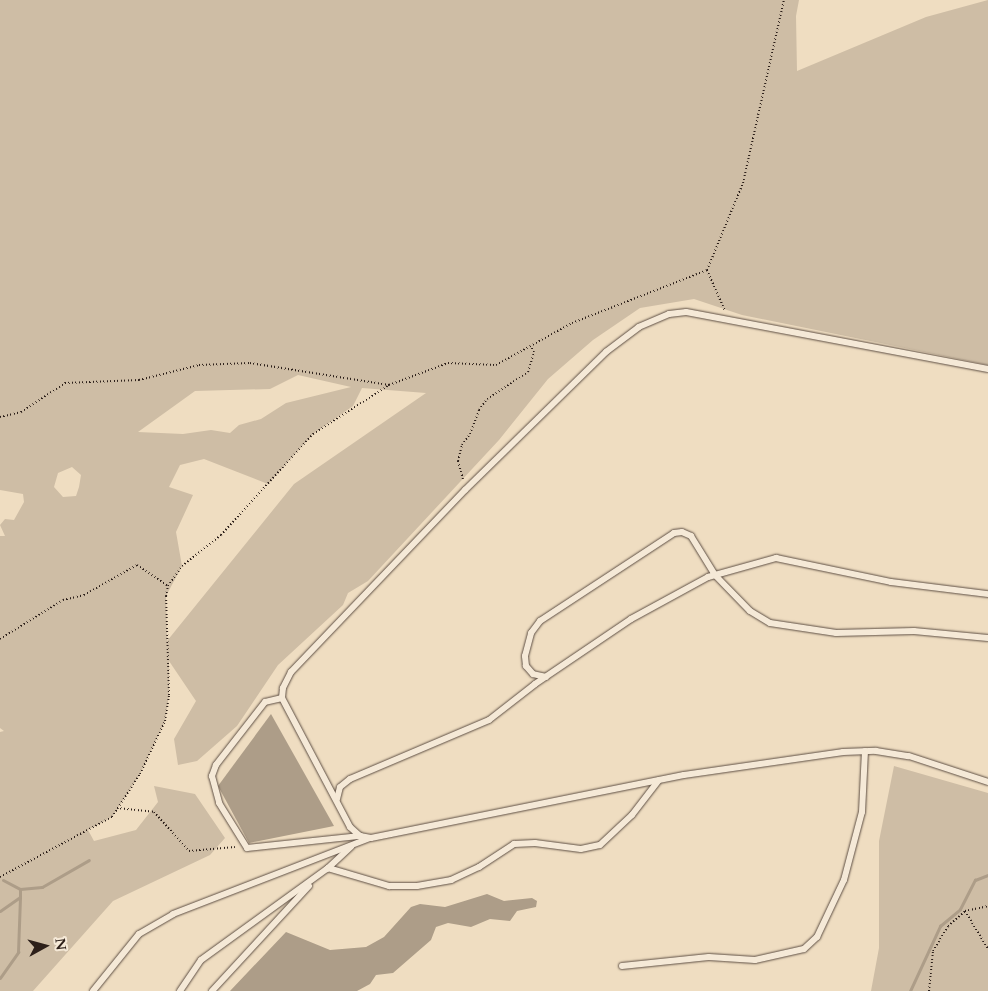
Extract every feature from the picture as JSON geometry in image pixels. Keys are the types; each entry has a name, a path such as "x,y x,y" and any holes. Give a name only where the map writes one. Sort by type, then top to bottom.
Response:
{"lane":[{"path":"360,836 350,826 282,698 283,688 291,672 465,490 600,356 639,327 669,314 686,312 988,369"},
{"path":"546,677 534,674 526,666 524,656 531,633 540,621 674,533 691,536 715,575 750,611 770,623 790,628 836,633 914,631 988,638"},
{"path":"337,799 340,787 350,779 489,720 546,677 631,619 715,575 776,558 891,582 988,594"},
{"path":"282,698 266,702 216,765 212,776 219,803 245,846 254,850 360,836 371,838"},
{"path":"622,966 710,957 754,960 779,957 804,949 817,937 844,880 862,812 865,751"},
{"path":"93,991 139,934 173,914 209,897 249,887 371,838 660,780 842,752 865,751 909,756 988,782"},
{"path":"328,868 389,886 417,886 451,880 478,867 514,844 535,843 581,849 600,845 632,815 660,780"},
{"path":"212,991 328,868 354,844"},
{"path":"180,991 201,960 328,868"}],"path":[{"path":"0,877 112,817 140,774 165,721 169,695 166,596 168,586 182,566 221,535 313,434 388,385 448,362 496,366 606,308 707,270 743,183 784,0"},
{"path":"707,270 720,294 728,319"},
{"path":"465,490 458,461 462,445 470,434 479,410 487,399 528,372 534,352 531,346"},
{"path":"0,417 21,412 65,383 139,380 199,365 250,362 388,385"},
{"path":"0,639 63,600 84,595 137,565 168,586"},
{"path":"117,808 154,812 189,851 245,846"},
{"path":"929,991 933,951 948,926 964,911 988,906"},
{"path":"964,911 988,949"}],"shaded area":[{"path":"0,0 799,0 796,16 797,71 926,17 988,0 988,365 742,315 694,299 640,308 593,340 548,379 499,440 368,581 348,593 343,605 278,665 237,726 197,761 178,765 174,739 196,701 169,661 169,695 165,721 140,774 112,817 88,830 94,841 136,830 158,802 154,786 195,794 225,838 210,855 113,901 33,991 0,991 0,732 4,731 0,728 0,536 5,536 0,525 5,519 14,520 24,502 23,494 0,490","holes":["298,375 351,387 286,403 261,419 239,425 230,433 211,430 183,434 138,432 195,391 270,389","362,388 426,393 294,484 167,641 166,596 182,566 176,532 193,495 169,487 180,465 204,459 268,484 313,434 353,406","72,467 81,475 76,496 63,497 54,487 58,473"]},
{"path":"271,714 334,826 249,843 218,786"},
{"path":"894,766 988,793 988,991 871,991 879,948 879,841"},
{"path":"487,894 504,901 532,898 537,901 536,907 517,911 510,921 490,919 471,927 448,923 436,927 431,940 393,973 376,975 370,984 357,991 230,991 286,932 330,950 366,947 384,937 411,907 420,904 445,907"}],"waterway":[{"path":"0,911 20,897 20,889 42,887 89,860"},
{"path":"910,991 940,926 960,909 975,880 988,875"},
{"path":"3,880 20,889"},
{"path":"0,978 18,952 20,897"}]}
